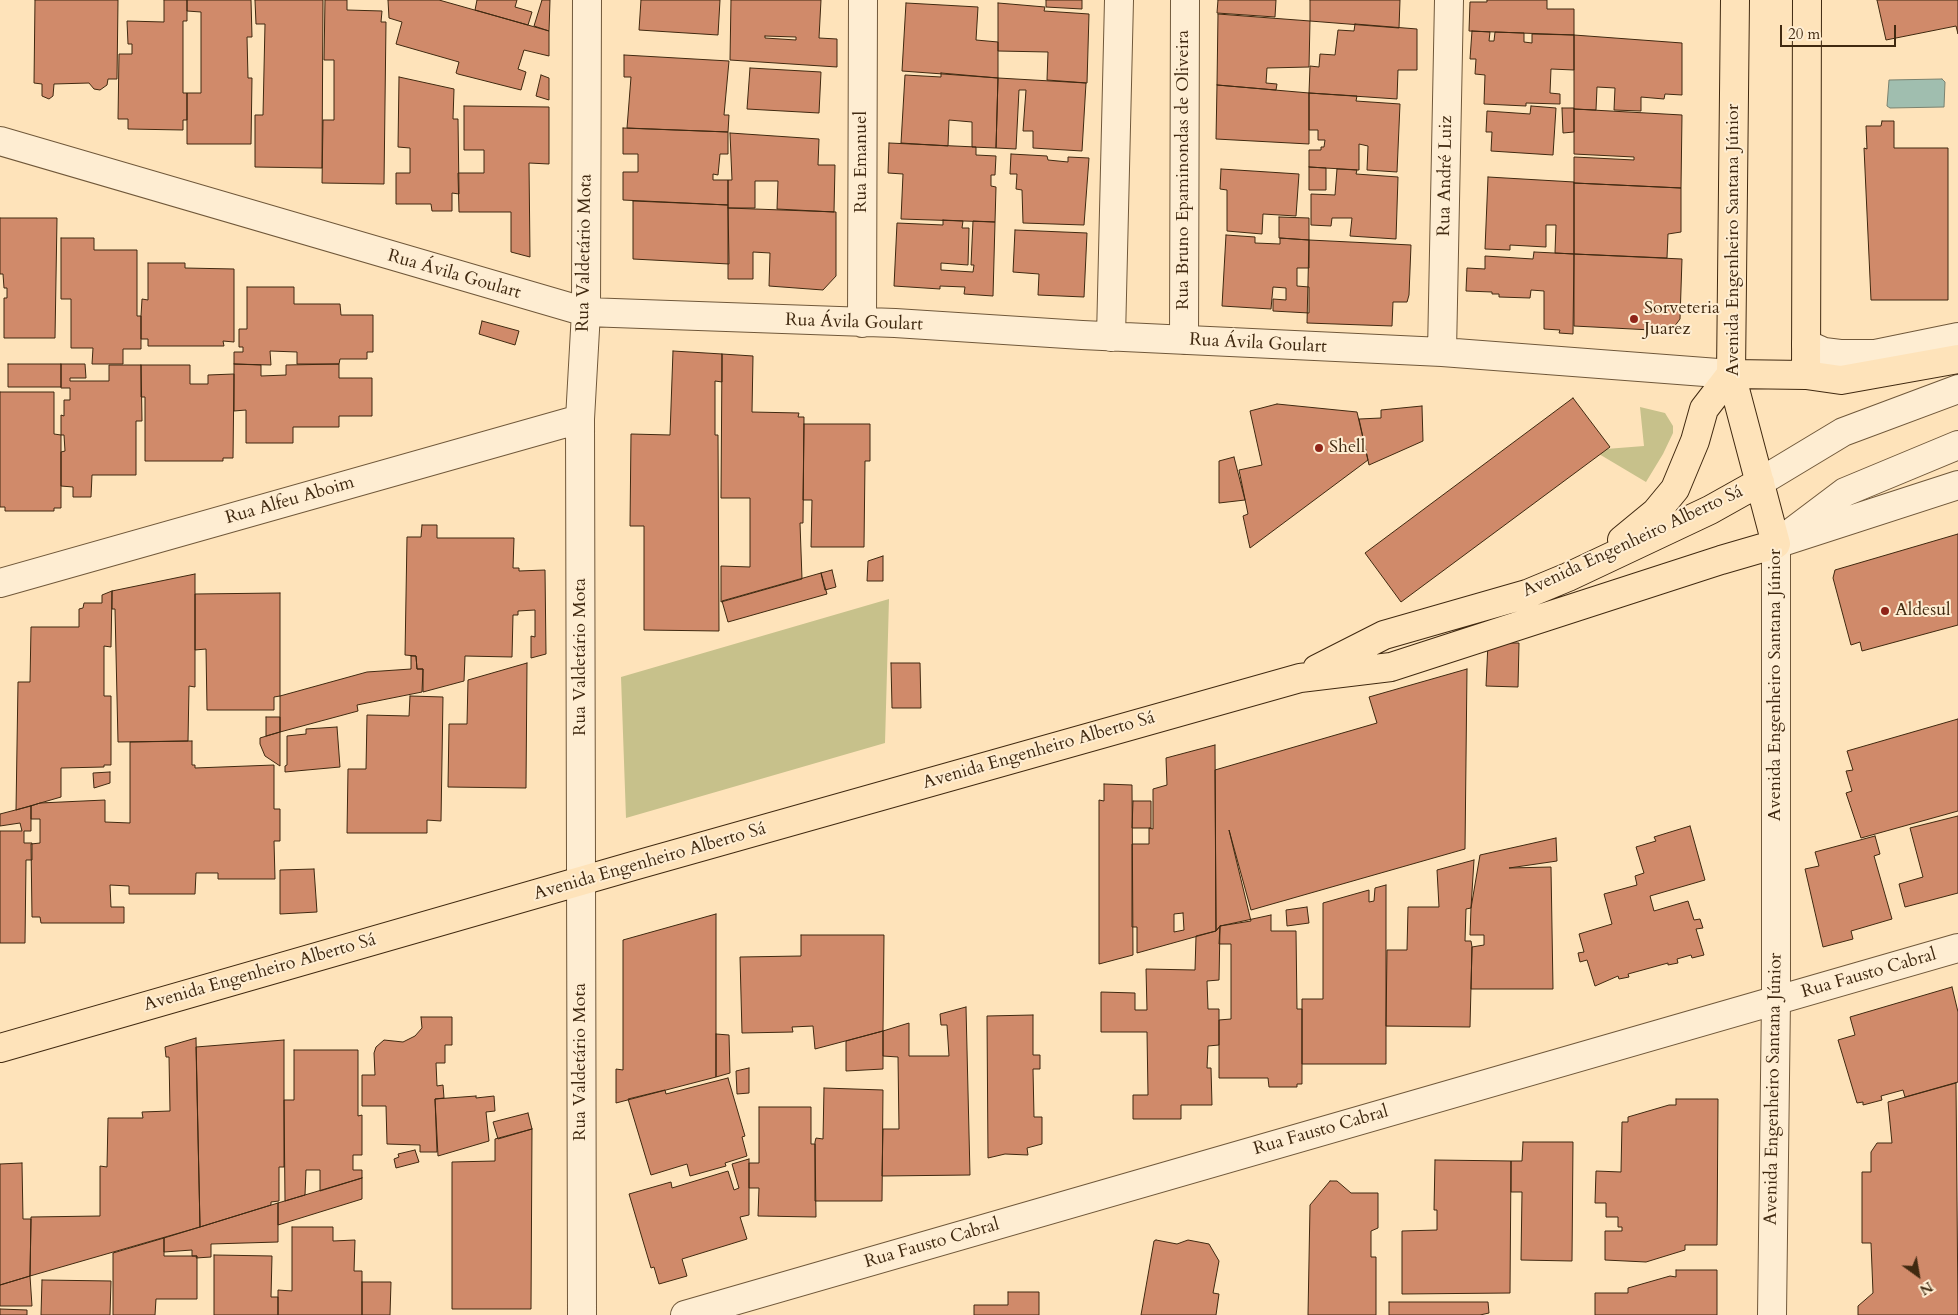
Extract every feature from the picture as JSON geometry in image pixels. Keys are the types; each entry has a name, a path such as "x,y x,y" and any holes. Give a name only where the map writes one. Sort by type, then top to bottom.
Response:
{"main road":[{"name":"Avenida Engenheiro Santana Júnior","path":"1735,0 1731,374 1776,544"},
{"path":"1806,375 1807,0"},
{"path":"1568,577 1637,530 1675,489 1695,441 1704,409 1731,374 1806,375 1841,380 1958,359"},
{"name":"Avenida Engenheiro Alberto Sá","path":"1300,678 1384,635 1527,594 1568,577 1710,510 1760,482"},
{"name":"Avenida Engenheiro Alberto Sá","path":"0,1048 580,881 1300,678 1391,667 1711,563 1776,544"}],"street":[{"name":"Rua Valdetário Mota","path":"582,1315 580,419 586,312 586,0"},
{"name":"Rua Emanuel","path":"862,323 863,0"},
{"path":"1112,337 1119,0"},
{"name":"Rua Bruno Epaminondas de Oliveira","path":"1184,340 1185,0"},
{"name":"Rua André Luiz","path":"1442,352 1449,0"},
{"name":"Rua Ávila Goulart","path":"0,142 586,312 862,323 1442,352 1731,374"},
{"path":"1806,344 1824,352 1875,354 1958,336"},
{"name":"Avenida Engenheiro Alberto Sá","path":"1760,482 1843,432 1958,389"},
{"name":"Rua Alfeu Aboim","path":"0,583 580,419"},
{"name":"Avenida Engenheiro Alberto Sá","path":"1776,544 1845,492 1958,445"},
{"name":"Avenida Engenheiro Alberto Sá","path":"1776,544 1958,485"},
{"name":"Avenida Engenheiro Santana Júnior","path":"1772,1315 1776,999 1776,544"},
{"name":"Rua Fausto Cabral","path":"685,1315 1958,948"}],"shaded area":[{"path":"1942,79 1945,82 1944,107 1890,108 1887,106 1889,80"},
{"path":"1640,407 1665,413 1673,426 1673,433 1663,454 1646,482 1599,454 1606,449 1644,446"},
{"path":"889,599 885,743 626,818 621,677"}],"building":[{"path":"35,0 118,0 117,79 108,79 107,85 100,90 94,89 89,83 54,84 53,96 49,99 42,96 42,84 34,83"},
{"path":"164,0 187,0 187,21 183,21 183,93 187,93 187,120 183,120 183,130 128,129 128,119 118,119 119,54 132,54 132,44 128,44 127,21 164,22"},
{"path":"187,0 251,0 252,37 247,37 248,78 252,78 251,144 187,144 187,93 201,93 201,12 187,11"},
{"path":"255,0 323,0 322,168 255,167 255,115 263,115 265,24 256,24"},
{"path":"325,0 347,0 347,10 382,11 381,22 386,22 384,184 322,183 323,120 334,120 334,60 324,60"},
{"path":"388,0 439,0 549,31 549,56 524,50 518,69 526,72 521,90 458,74 456,73 459,62 396,44 402,22 389,18"},
{"path":"477,0 517,0 515,7 532,12 528,25 475,10"},
{"path":"542,0 550,0 549,31 534,26"},
{"path":"641,0 720,0 718,35 639,30"},
{"path":"731,0 821,0 819,38 837,39 837,67 730,60","holes":["765,36 796,37 796,40 765,38"]},
{"path":"1046,0 1082,0 1082,9 1046,7"},
{"path":"1218,0 1276,0 1275,17 1217,13"},
{"path":"1310,0 1400,0 1399,28 1310,21"},
{"path":"1487,0 1547,0 1547,9 1574,9 1574,35 1469,31 1470,2 1487,2"},
{"path":"1877,0 1958,0 1958,34 1956,26 1886,40"},
{"path":"906,3 978,7 976,40 998,42 998,78 902,71"},
{"path":"998,3 1045,7 1044,11 1089,14 1087,83 1047,80 1048,52 998,51"},
{"path":"1218,14 1310,21 1309,67 1267,68 1266,83 1277,84 1276,90 1217,85"},
{"path":"1355,24 1417,29 1417,70 1398,70 1397,99 1309,93 1310,66 1319,67 1320,54 1335,55 1338,30 1354,31"},
{"path":"1472,31 1490,32 1489,41 1494,41 1495,32 1524,33 1524,42 1532,43 1532,34 1574,35 1574,70 1551,69 1550,93 1560,94 1560,104 1526,103 1526,106 1484,104 1485,75 1475,74 1476,59 1470,59"},
{"path":"1574,35 1682,43 1682,95 1665,94 1664,99 1641,97 1641,111 1614,110 1615,88 1597,87 1596,110 1574,109"},
{"path":"624,55 729,61 724,115 729,115 728,132 627,128 631,77 624,77"},
{"path":"750,68 821,72 819,113 747,109"},
{"path":"941,73 998,78 996,148 972,147 972,122 949,120 948,146 901,143 905,75 941,77"},
{"path":"541,75 549,78 549,100 536,96"},
{"path":"399,77 454,89 453,119 458,119 459,194 452,193 452,211 432,211 431,204 396,204 396,173 410,173 410,148 398,147"},
{"path":"998,78 1086,83 1082,151 1033,148 1033,131 1023,131 1026,90 1019,90 1016,149 996,148"},
{"path":"1217,85 1309,93 1309,144 1216,139"},
{"path":"1309,93 1357,96 1356,101 1400,104 1397,172 1367,170 1368,146 1359,144 1359,170 1309,167 1309,150 1321,150 1321,147 1324,147 1325,140 1318,140 1318,130 1309,130"},
{"path":"464,106 549,107 549,164 529,163 530,257 511,252 511,212 459,212 458,173 484,173 484,150 464,150"},
{"path":"1531,106 1556,108 1553,155 1491,151 1492,132 1486,132 1487,111 1530,114"},
{"path":"1562,108 1574,108 1574,132 1563,133"},
{"path":"1574,109 1682,115 1681,188 1574,183 1574,157 1634,160 1634,157 1574,154"},
{"path":"1882,121 1894,121 1894,148 1948,148 1948,300 1871,300 1864,148 1867,149 1866,126 1881,126"},
{"path":"623,128 728,132 728,154 720,154 718,175 713,174 713,180 728,180 728,205 623,200 623,172 638,172 638,154 623,154"},
{"path":"730,133 819,139 818,165 835,165 834,212 777,209 778,181 755,181 755,208 728,208 728,180 732,180"},
{"path":"889,143 976,147 976,155 996,156 995,175 991,175 991,186 996,187 995,222 901,219 903,174 888,173"},
{"path":"1011,154 1047,156 1048,160 1068,162 1068,157 1089,158 1084,225 1023,223 1022,190 1016,189 1017,174 1010,174"},
{"path":"1309,167 1326,168 1326,190 1309,190"},
{"path":"1221,169 1299,174 1296,216 1263,214 1262,234 1227,231 1227,190 1220,189"},
{"path":"1337,169 1357,170 1356,174 1398,177 1396,239 1350,236 1352,218 1332,218 1331,226 1311,225 1311,194 1335,195"},
{"path":"1488,177 1574,182 1574,254 1555,253 1556,225 1546,225 1546,247 1510,245 1510,250 1485,249"},
{"path":"1574,183 1681,188 1681,232 1668,234 1667,258 1574,254"},
{"path":"633,201 728,205 729,264 633,259"},
{"path":"728,208 836,212 836,276 823,290 769,286 770,253 753,252 753,279 728,279"},
{"path":"1279,217 1309,218 1309,240 1279,238"},
{"path":"0,218 57,218 55,338 4,338 4,298 7,298 7,288 4,288 3,274 0,274"},
{"path":"943,220 963,221 962,228 969,228 968,265 941,263 941,270 973,272 974,265 971,265 973,221 995,222 993,296 964,294 965,287 940,286 940,289 894,286 897,223 943,225"},
{"path":"1015,230 1087,233 1084,297 1038,295 1039,274 1013,272"},
{"path":"1226,235 1255,237 1255,243 1280,244 1280,238 1309,240 1309,268 1297,268 1297,286 1309,287 1309,313 1273,311 1273,299 1286,300 1286,288 1273,287 1271,309 1222,306"},
{"path":"61,238 94,238 94,250 137,250 137,316 141,316 141,349 123,349 123,364 92,364 93,348 71,348 71,299 61,299"},
{"path":"1309,240 1411,245 1409,295 1407,302 1393,302 1392,326 1307,323"},
{"path":"1534,252 1574,254 1573,334 1559,333 1560,330 1544,329 1544,291 1531,290 1530,298 1499,297 1499,294 1492,294 1492,292 1466,291 1467,268 1485,269 1485,256 1533,259"},
{"path":"1574,254 1682,259 1680,319 1671,331 1574,326"},
{"path":"148,263 185,263 185,268 234,269 234,342 223,341 224,346 148,346 148,339 141,339 141,316 142,299 148,300"},
{"path":"247,287 294,287 294,304 340,304 341,315 373,315 373,352 367,352 367,359 340,359 339,364 297,364 297,352 270,351 271,365 234,364 234,352 243,352 243,347 239,347 239,329 247,329"},
{"path":"482,321 519,331 515,345 479,334"},
{"path":"673,351 722,354 722,382 715,381 715,435 718,435 719,631 644,630 644,526 630,526 631,434 670,435"},
{"path":"722,354 753,356 752,412 799,413 798,417 804,417 803,523 800,523 802,579 721,602 721,566 750,567 750,498 721,498"},
{"path":"8,364 61,364 61,387 8,387"},
{"path":"61,364 85,364 86,378 70,378 70,381 109,381 109,365 141,365 142,421 136,421 136,475 92,475 91,497 73,497 73,487 61,486 61,452 65,451 64,435 61,435 61,415 64,416 64,400 70,400 70,388 61,388"},
{"path":"234,364 261,365 261,376 286,375 286,365 339,364 339,378 372,378 372,416 339,416 339,427 293,427 293,443 246,443 246,410 234,411"},
{"path":"141,365 190,365 190,384 208,384 208,375 234,374 233,458 223,458 223,461 145,461 145,397 141,397"},
{"path":"0,392 54,392 54,434 61,435 61,508 54,508 54,511 5,511 5,507 0,507"},
{"path":"1573,398 1610,447 1401,602 1365,553"},
{"path":"1277,404 1357,412 1368,460 1250,548 1243,516 1248,514 1239,470 1262,465 1250,411"},
{"path":"1422,406 1423,441 1369,465 1359,419 1381,418 1381,410"},
{"path":"804,424 870,424 870,461 865,461 864,547 811,547 812,500 803,500"},
{"path":"1234,457 1245,500 1219,503 1219,461"},
{"path":"422,525 437,525 437,538 514,538 513,568 519,568 519,571 545,570 546,654 531,658 531,636 535,637 535,610 518,611 518,615 513,615 512,657 465,656 464,681 423,692 423,669 417,669 416,656 405,655 407,537 421,537"},
{"path":"1958,534 1958,625 1862,651 1860,642 1851,645 1833,578 1835,570"},
{"path":"883,556 883,581 867,581 868,561"},
{"path":"832,570 836,587 825,590 821,573"},
{"path":"821,573 827,594 728,622 722,601"},
{"path":"195,574 195,687 189,686 188,741 118,742 115,609 112,609 112,591"},
{"path":"112,591 111,647 104,646 104,696 111,696 111,765 104,765 104,767 61,768 61,797 16,810 18,682 30,682 31,627 79,627 79,609 83,608 84,603 102,603 102,595"},
{"path":"280,593 280,696 274,697 274,710 207,710 206,649 195,650 195,594"},
{"path":"1488,643 1519,643 1518,687 1486,686"},
{"path":"411,656 416,656 417,669 423,669 422,692 357,705 358,711 280,732 280,696 367,672 411,669"},
{"path":"527,663 526,788 448,787 449,724 467,724 468,680"},
{"path":"891,663 920,663 921,708 892,708"},
{"path":"1467,669 1465,849 1251,910 1229,830 1251,921 1220,926 1216,931 1215,770 1377,723 1369,697"},
{"path":"410,696 443,697 441,821 427,820 427,833 347,833 348,769 366,769 367,715 409,716"},
{"path":"266,717 280,717 280,732 266,736"},
{"path":"1958,719 1958,811 1861,838 1846,793 1852,791 1846,771 1853,770 1847,751"},
{"path":"337,727 340,767 285,772 285,766 287,765 287,736 306,734 306,729"},
{"path":"280,732 280,766 265,756 260,744 260,738"},
{"path":"192,741 192,765 195,765 195,768 274,765 274,809 280,809 280,841 274,841 275,879 218,879 218,873 196,873 195,894 129,894 129,886 110,885 111,907 124,907 124,923 41,923 40,917 32,917 31,844 40,843 40,819 31,819 31,806 40,803 105,800 105,822 130,823 130,742"},
{"path":"1215,745 1216,931 1137,953 1137,927 1132,927 1132,844 1149,844 1149,828 1153,829 1153,789 1167,785 1166,758","holes":["1183,913 1184,930 1174,932 1174,914"]},
{"path":"110,772 110,783 94,788 93,773"},
{"path":"1104,784 1132,785 1133,955 1099,964 1099,800 1104,801"},
{"path":"1133,801 1151,801 1151,828 1132,828"},
{"path":"31,806 31,831 24,831 24,843 32,843 32,860 26,860 25,943 0,943 0,831 22,831 20,823 0,826 0,814"},
{"path":"1958,816 1958,893 1905,907 1899,884 1923,877 1910,828"},
{"path":"1690,826 1705,880 1650,896 1654,911 1688,901 1694,920 1700,919 1703,928 1696,929 1704,955 1692,958 1691,955 1677,959 1678,963 1668,965 1668,963 1628,974 1629,977 1619,979 1618,976 1595,986 1587,960 1580,962 1578,953 1584,952 1579,934 1612,924 1604,894 1637,885 1635,876 1644,873 1636,847 1656,841 1654,837"},
{"path":"1875,836 1880,854 1874,856 1892,919 1851,931 1853,939 1823,947 1805,869 1819,866 1815,852"},
{"path":"1556,838 1557,861 1509,868 1551,867 1553,989 1471,989 1472,947 1484,945 1484,935 1470,935 1471,908 1480,855"},
{"path":"1474,860 1471,908 1466,909 1465,941 1471,941 1472,947 1470,1027 1386,1026 1387,950 1407,950 1408,907 1439,907 1437,870"},
{"path":"314,869 317,912 280,914 280,870"},
{"path":"1386,885 1386,1064 1302,1064 1302,999 1323,999 1323,903 1369,890 1369,902 1374,901 1375,888"},
{"path":"1307,907 1309,923 1287,926 1286,910"},
{"path":"716,914 716,1077 616,1103 616,1069 623,1070 623,940"},
{"path":"1271,915 1271,931 1296,931 1297,1009 1302,1009 1302,1084 1297,1084 1297,1087 1269,1087 1268,1078 1219,1078 1219,1020 1231,1019 1231,944 1219,944 1220,926"},
{"path":"1220,926 1219,980 1207,981 1208,1009 1219,1009 1219,1045 1208,1046 1207,1068 1211,1068 1212,1105 1181,1105 1181,1119 1133,1119 1133,1095 1148,1095 1147,1032 1101,1032 1101,992 1135,993 1135,1010 1147,1010 1146,969 1195,970 1196,936 1216,931"},
{"path":"801,935 884,935 883,1031 815,1049 813,1026 792,1027 793,1032 742,1033 740,957 801,956"},
{"path":"1952,987 1958,1012 1958,1082 1905,1097 1903,1090 1881,1096 1882,1100 1863,1105 1863,1102 1857,1103 1838,1040 1855,1035 1850,1017"},
{"path":"966,1007 970,1175 882,1176 883,1129 899,1129 898,1057 883,1056 883,1031 909,1023 909,1056 949,1056 947,1025 941,1025 940,1014"},
{"path":"1033,1015 1033,1055 1040,1055 1040,1069 1033,1069 1034,1117 1042,1117 1042,1144 1027,1148 1028,1155 1005,1154 988,1158 987,1016"},
{"path":"421,1017 452,1017 452,1045 445,1045 445,1063 436,1063 437,1086 443,1085 444,1098 435,1099 437,1152 420,1152 420,1145 387,1144 386,1106 362,1106 362,1075 375,1075 374,1053 376,1047 384,1040 403,1042 415,1036 422,1028"},
{"path":"883,1031 883,1069 846,1071 846,1041"},
{"path":"716,1034 729,1035 730,1073 716,1077"},
{"path":"196,1038 200,1227 30,1276 31,1217 100,1216 100,1166 107,1167 108,1118 143,1118 142,1112 170,1111 169,1057 166,1057 165,1047"},
{"path":"284,1040 284,1167 279,1167 279,1201 271,1202 271,1205 200,1227 196,1047"},
{"path":"294,1050 358,1050 358,1116 362,1115 362,1155 353,1155 353,1170 362,1170 362,1178 320,1191 320,1170 306,1170 305,1195 285,1201 284,1100 294,1100"},
{"path":"749,1068 749,1093 737,1094 736,1071"},
{"path":"728,1078 745,1136 742,1137 747,1156 725,1163 726,1166 690,1176 687,1164 651,1175 628,1099 665,1090 666,1094"},
{"path":"1956,1083 1958,1315 1858,1315 1858,1306 1873,1293 1871,1243 1862,1243 1862,1172 1871,1172 1871,1152 1877,1143 1892,1143 1888,1102"},
{"path":"824,1088 883,1090 882,1201 815,1201 815,1142 816,1138 823,1139"},
{"path":"476,1096 476,1098 494,1096 495,1111 486,1112 489,1141 438,1156 435,1099"},
{"path":"1676,1099 1718,1099 1717,1245 1685,1245 1685,1250 1646,1262 1605,1260 1605,1231 1622,1231 1622,1227 1618,1227 1618,1217 1606,1217 1606,1203 1595,1203 1596,1171 1621,1172 1622,1122 1628,1122 1628,1117 1669,1105 1676,1105"},
{"path":"759,1107 811,1107 811,1144 815,1144 816,1217 758,1216 759,1188 749,1188 749,1163 759,1163"},
{"path":"528,1113 532,1129 498,1139 493,1122"},
{"path":"532,1129 531,1309 452,1309 452,1162 495,1161 495,1139"},
{"path":"1523,1142 1573,1142 1572,1261 1521,1260 1522,1192 1511,1192 1511,1161 1522,1161"},
{"path":"415,1150 419,1162 396,1168 394,1159 399,1157 398,1154"},
{"path":"749,1159 749,1215 740,1217 747,1239 682,1259 687,1276 659,1284 654,1267 651,1268 629,1194 671,1182 672,1188 728,1171 734,1190 739,1188 732,1164"},
{"path":"1435,1160 1511,1161 1510,1293 1402,1294 1402,1231 1437,1230 1437,1210 1434,1210"},
{"path":"22,1163 23,1219 31,1219 30,1276 0,1285 0,1164"},
{"path":"362,1178 362,1199 278,1225 278,1203"},
{"path":"1330,1181 1337,1181 1351,1193 1378,1193 1378,1228 1371,1231 1371,1257 1376,1257 1376,1315 1308,1315 1310,1205"},
{"path":"278,1203 278,1242 211,1244 211,1257 196,1258 197,1256 192,1256 192,1250 164,1252 164,1238"},
{"path":"292,1227 333,1227 333,1241 355,1240 354,1271 362,1271 362,1315 278,1315 278,1290 292,1291"},
{"path":"164,1238 164,1256 197,1256 197,1299 156,1299 155,1315 113,1315 113,1253"},
{"path":"1188,1240 1209,1244 1219,1261 1213,1293 1219,1294 1216,1315 1141,1315 1154,1241 1177,1244"},
{"path":"214,1255 272,1256 271,1297 278,1297 278,1315 214,1315"},
{"path":"1676,1270 1717,1270 1717,1315 1595,1315 1595,1293 1628,1293 1628,1288 1670,1276 1676,1277"},
{"path":"30,1276 32,1306 0,1306 0,1285"},
{"path":"42,1280 111,1281 110,1315 41,1315"},
{"path":"362,1282 391,1282 390,1315 362,1315"},
{"path":"1008,1292 1039,1292 1039,1315 974,1315 974,1305 1008,1305"},
{"path":"1389,1302 1488,1302 1489,1313 1480,1315 1389,1315"},
{"path":"0,1309 27,1310 27,1315 0,1315"}],"place":[{"name":"Sorveteria Juarez","path":"1634,319"},
{"name":"Shell","path":"1319,448"},
{"name":"Aldesul","path":"1885,611"}]}
